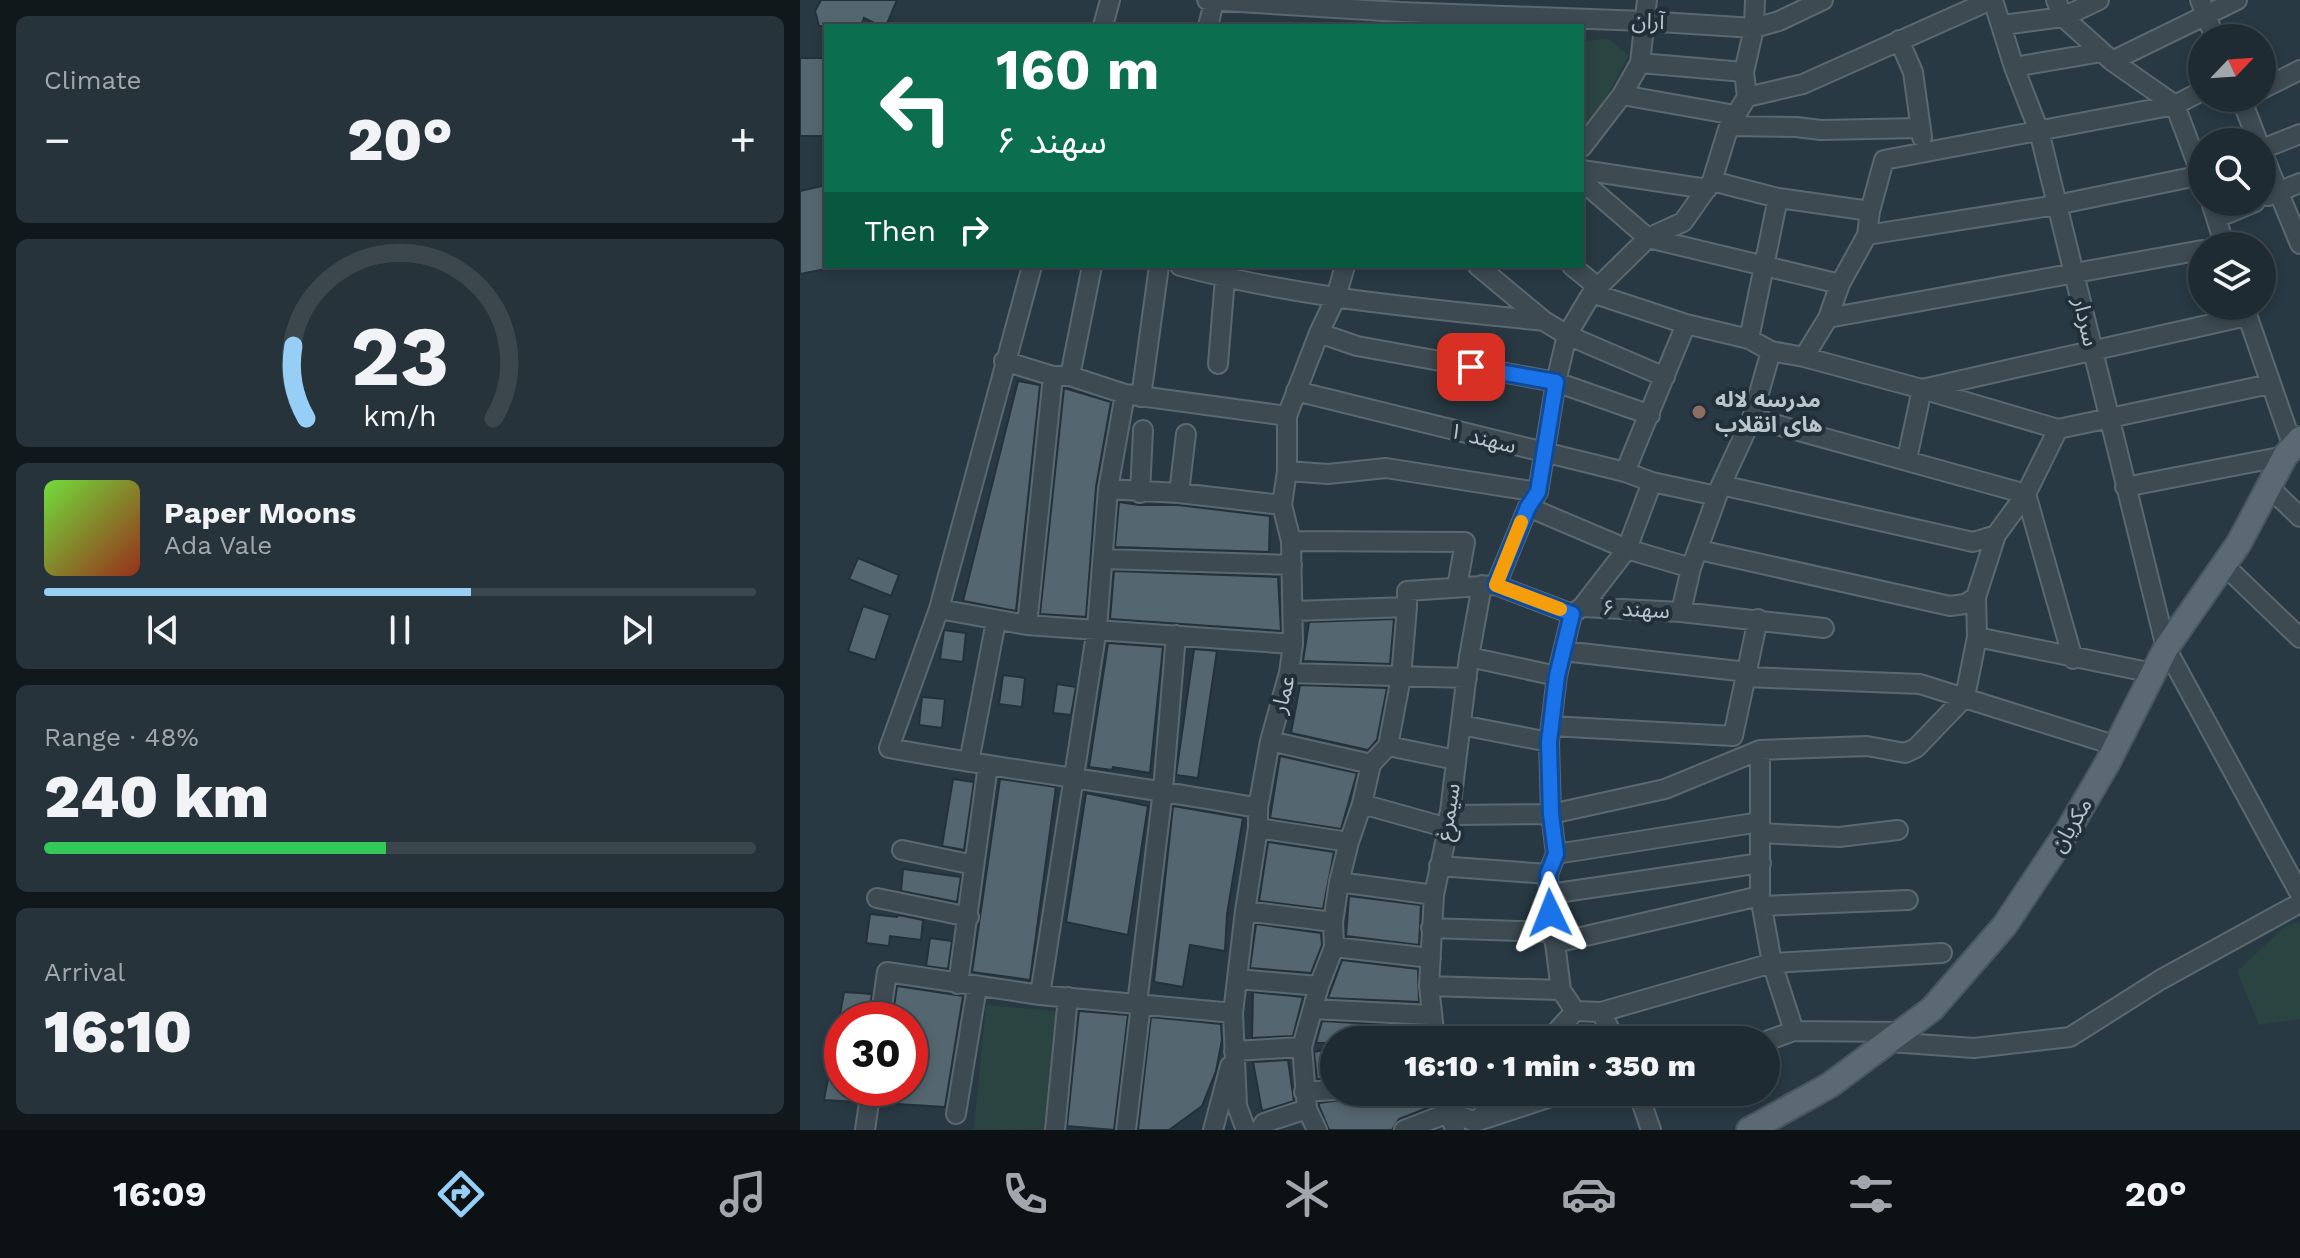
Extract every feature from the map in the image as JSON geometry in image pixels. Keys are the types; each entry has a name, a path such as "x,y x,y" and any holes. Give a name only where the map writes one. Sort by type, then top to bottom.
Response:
{"main road":[{"name":"مکریان","path":"1749,1130 1830,1085 1932,1009 2005,925 2069,829 2117,746 2166,648 2239,543 2293,447"}],"street":[{"path":"1104,24 1110,0"},
{"path":"1584,144 1622,95 1640,63 1647,0"},
{"path":"1755,0 1754,28 1744,72 1747,97 1803,84 1970,4 1992,0"},
{"path":"1754,28 1779,21 1823,0"},
{"name":"سردار","path":"1992,0 2039,131 2166,648 2298,883"},
{"path":"2003,25 2099,0"},
{"path":"2014,67 2107,56 2203,8 2237,0"},
{"path":"1208,24 1210,1"},
{"name":"آران","path":"1210,1 1754,28"},
{"path":"2060,8 2107,56 2175,105 2188,139"},
{"path":"1899,40 1913,72 1924,152"},
{"path":"1640,63 1744,72"},
{"path":"2276,82 2300,70"},
{"path":"1622,95 1732,120 1821,130 1920,128"},
{"name":"سیمرغ","path":"1433,1026 1429,986 1434,895 1448,821 1469,657 1489,585 1533,499 1545,453 1567,335 1596,290 1648,238 1683,222 1710,185 1732,120 1747,97"},
{"path":"1804,357 1828,318 1840,284 1867,235 1884,160 2175,105 2188,98"},
{"path":"2276,145 2300,134"},
{"path":"1584,170 1710,185 1870,211"},
{"path":"1867,235 2056,205 2188,179"},
{"path":"1584,183 1648,238 1840,284"},
{"path":"2276,193 2300,183"},
{"path":"1749,339 1778,198"},
{"path":"2276,205 2300,244"},
{"path":"1828,318 2188,253"},
{"path":"1031,268 939,609 889,748 1163,790 1258,808"},
{"path":"1027,625 1061,376 1091,268"},
{"path":"1040,995 1097,628 1108,489 1133,396 1159,268"},
{"path":"1188,268 1225,278 1336,297 1544,321"},
{"name":"عمار","path":"1246,1130 1237,1106 1233,1013 1258,828 1258,808 1293,644 1291,541 1282,505 1287,471 1287,416 1336,297 1344,268"},
{"path":"1480,268 1544,321 1567,335 1665,377"},
{"path":"1574,268 1596,290 1686,324 1749,339 1771,351 1922,389 2058,429 2270,384"},
{"path":"1218,364 1225,278"},
{"path":"1922,389 2209,320"},
{"path":"2125,487 2293,447 2248,320"},
{"path":"1625,472 1686,324"},
{"path":"1319,333 1357,346 1556,382 1650,415"},
{"path":"1681,612 1691,568 1719,490 1752,418 1771,351"},
{"path":"1004,361 1133,396 1287,416"},
{"path":"1907,459 1922,389"},
{"name":"سهند ۱","path":"1296,391 1625,472 1652,482 1719,490 1973,542 1996,535"},
{"path":"1752,418 2026,494"},
{"path":"1362,804 1448,821 1551,814 1665,789 1760,750 1867,746 1905,753 1916,748 1965,697 1977,637 1976,597 1996,535 2026,494 2058,429"},
{"path":"1140,493 1143,430"},
{"path":"1179,493 1186,434"},
{"path":"1287,471 1328,474 1386,468 1533,499 1627,549 1691,568"},
{"path":"1575,1011 1561,990 1548,874 1556,854 1551,814 1550,734 1557,676 1577,610 1627,549 1652,482"},
{"path":"2269,487 2300,517"},
{"path":"1108,489 1179,493 1282,505"},
{"path":"2026,494 2073,658"},
{"path":"1291,541 1465,542 1457,587"},
{"path":"1699,550 1950,606 1965,604 1976,597"},
{"path":"1103,559 1292,565"},
{"path":"2224,565 2300,638"},
{"name":"سهند ۶","path":"1407,607 1407,591 1489,585 1577,610 1681,612 1816,627"},
{"path":"1294,611 1407,607 1401,677 1388,746 1371,764 1339,882 1333,922 1334,947 1319,986 1302,1047 1305,1100 1317,1130"},
{"path":"939,609 1027,625 1293,644"},
{"path":"1733,736 1758,619"},
{"path":"969,762 996,621"},
{"path":"1126,1130 1163,790 1176,635"},
{"path":"1977,637 2153,673"},
{"path":"1563,651 1746,674 1920,684 2117,746"},
{"path":"1469,657 1557,676"},
{"path":"1289,673 1467,678"},
{"path":"1461,725 1550,734 1733,736 1760,750"},
{"path":"1270,741 1371,764"},
{"path":"1388,746 1456,760"},
{"path":"1760,750 1761,901 1772,963 1794,1031"},
{"path":"958,984 988,765"},
{"path":"1258,828 1349,842"},
{"path":"1556,854 1760,828 1839,837 1898,830"},
{"path":"902,850 974,865"},
{"path":"1550,894 1761,863"},
{"path":"1439,866 1548,874"},
{"path":"1339,882 1434,895"},
{"path":"877,898 969,917"},
{"path":"1431,928 1553,938 1761,901 1908,900"},
{"path":"1780,1036 1794,1031 1896,1037 1974,1048 2070,1037 2160,980 2300,903"},
{"path":"1245,911 1333,922"},
{"path":"1334,947 1431,958"},
{"path":"1575,1011 1601,1012 1772,963 1942,953"},
{"path":"883,1002 887,972 1040,995 1233,1013"},
{"path":"1237,979 1319,986"},
{"path":"1429,986 1561,990"},
{"path":"956,1114 977,987"},
{"path":"1055,1130 1068,997"},
{"path":"1313,1009 1431,1015"},
{"path":"1562,1026 1575,1011"},
{"path":"1601,1012 1608,1026"},
{"path":"1213,1130 1234,1051 1302,1047"},
{"path":"1260,1130 1264,1123 1320,1095"},
{"path":"865,1130 868,1106"},
{"path":"1475,1122 1489,1106"},
{"path":"1404,1130 1453,1121 1475,1122 1524,1106"},
{"path":"1643,1106 1651,1130"}],"green space":[{"path":"1608,39 1629,55 1587,133 1584,132 1584,41"},
{"path":"2300,922 2300,1019 2259,1025 2237,971 2287,925"},
{"path":"986,1005 1056,1011 1044,1130 974,1129"}],"building":[{"path":"821,0 897,0 887,24 876,24 864,18 862,24 819,26 815,11"},
{"path":"800,58 824,58 823,136 800,136"},
{"path":"824,185 826,269 800,274 800,191"},
{"path":"1018,381 1040,385 1016,611 963,601"},
{"path":"1064,388 1111,402 1096,487 1086,617 1040,614"},
{"path":"1119,502 1178,505 1270,516 1269,552 1115,547"},
{"path":"858,558 899,575 891,596 849,579"},
{"path":"1114,571 1278,577 1281,631 1110,619"},
{"path":"863,606 890,615 875,660 848,651"},
{"path":"1394,619 1390,664 1303,661 1309,622"},
{"path":"944,630 966,633 963,662 940,659"},
{"path":"1108,643 1163,647 1150,773 1089,767"},
{"path":"1194,649 1217,651 1198,778 1176,775"},
{"path":"1003,675 1025,678 1022,707 999,704"},
{"path":"1057,684 1076,687 1071,715 1053,713"},
{"path":"1300,685 1387,688 1377,740 1368,750 1291,733"},
{"path":"922,697 945,699 942,728 919,725"},
{"path":"1280,756 1357,773 1341,829 1270,818"},
{"path":"953,779 974,782 964,850 942,846"},
{"path":"1000,779 1056,787 1030,980 972,972"},
{"path":"1086,793 1148,806 1128,935 1066,922"},
{"path":"1173,806 1243,818 1227,914 1225,951 1190,945 1183,987 1154,982"},
{"path":"1268,842 1334,852 1323,909 1259,901"},
{"path":"903,869 961,877 957,902 901,891"},
{"path":"1349,896 1421,905 1419,945 1346,936"},
{"path":"870,914 923,920 921,940 890,936 889,946 866,943"},
{"path":"1256,924 1321,933 1322,945 1311,973 1250,968"},
{"path":"930,938 952,941 948,969 926,966"},
{"path":"1342,960 1418,969 1419,1002 1328,998"},
{"path":"897,986 963,996 945,1107 928,1106 928,1002 895,1002"},
{"path":"844,992 872,994 871,1002 842,1002"},
{"path":"1253,992 1303,997 1293,1036 1252,1038"},
{"path":"1079,1011 1128,1015 1114,1130 1067,1126"},
{"path":"1151,1017 1221,1024 1222,1040 1216,1071 1202,1106 1169,1130 1138,1130"},
{"path":"1322,1021 1404,1026 1321,1026"},
{"path":"1320,1051 1320,1079 1317,1079 1314,1052"},
{"path":"1288,1060 1294,1101 1262,1111 1253,1062"},
{"path":"1319,1103 1320,1106 1432,1106 1399,1119 1392,1130 1329,1130 1319,1106"}],"slow traffic":[{"path":"1521,522 1496,585 1560,609"}],"place":[{"name":"مدرسه لاله های انقلاب","path":"1699,412"}],"route":[{"path":"1471,367 1556,382 1538,492 1528,507 1496,585 1572,614 1557,676 1549,742 1551,814 1556,854 1548,874 1550,913"}]}
